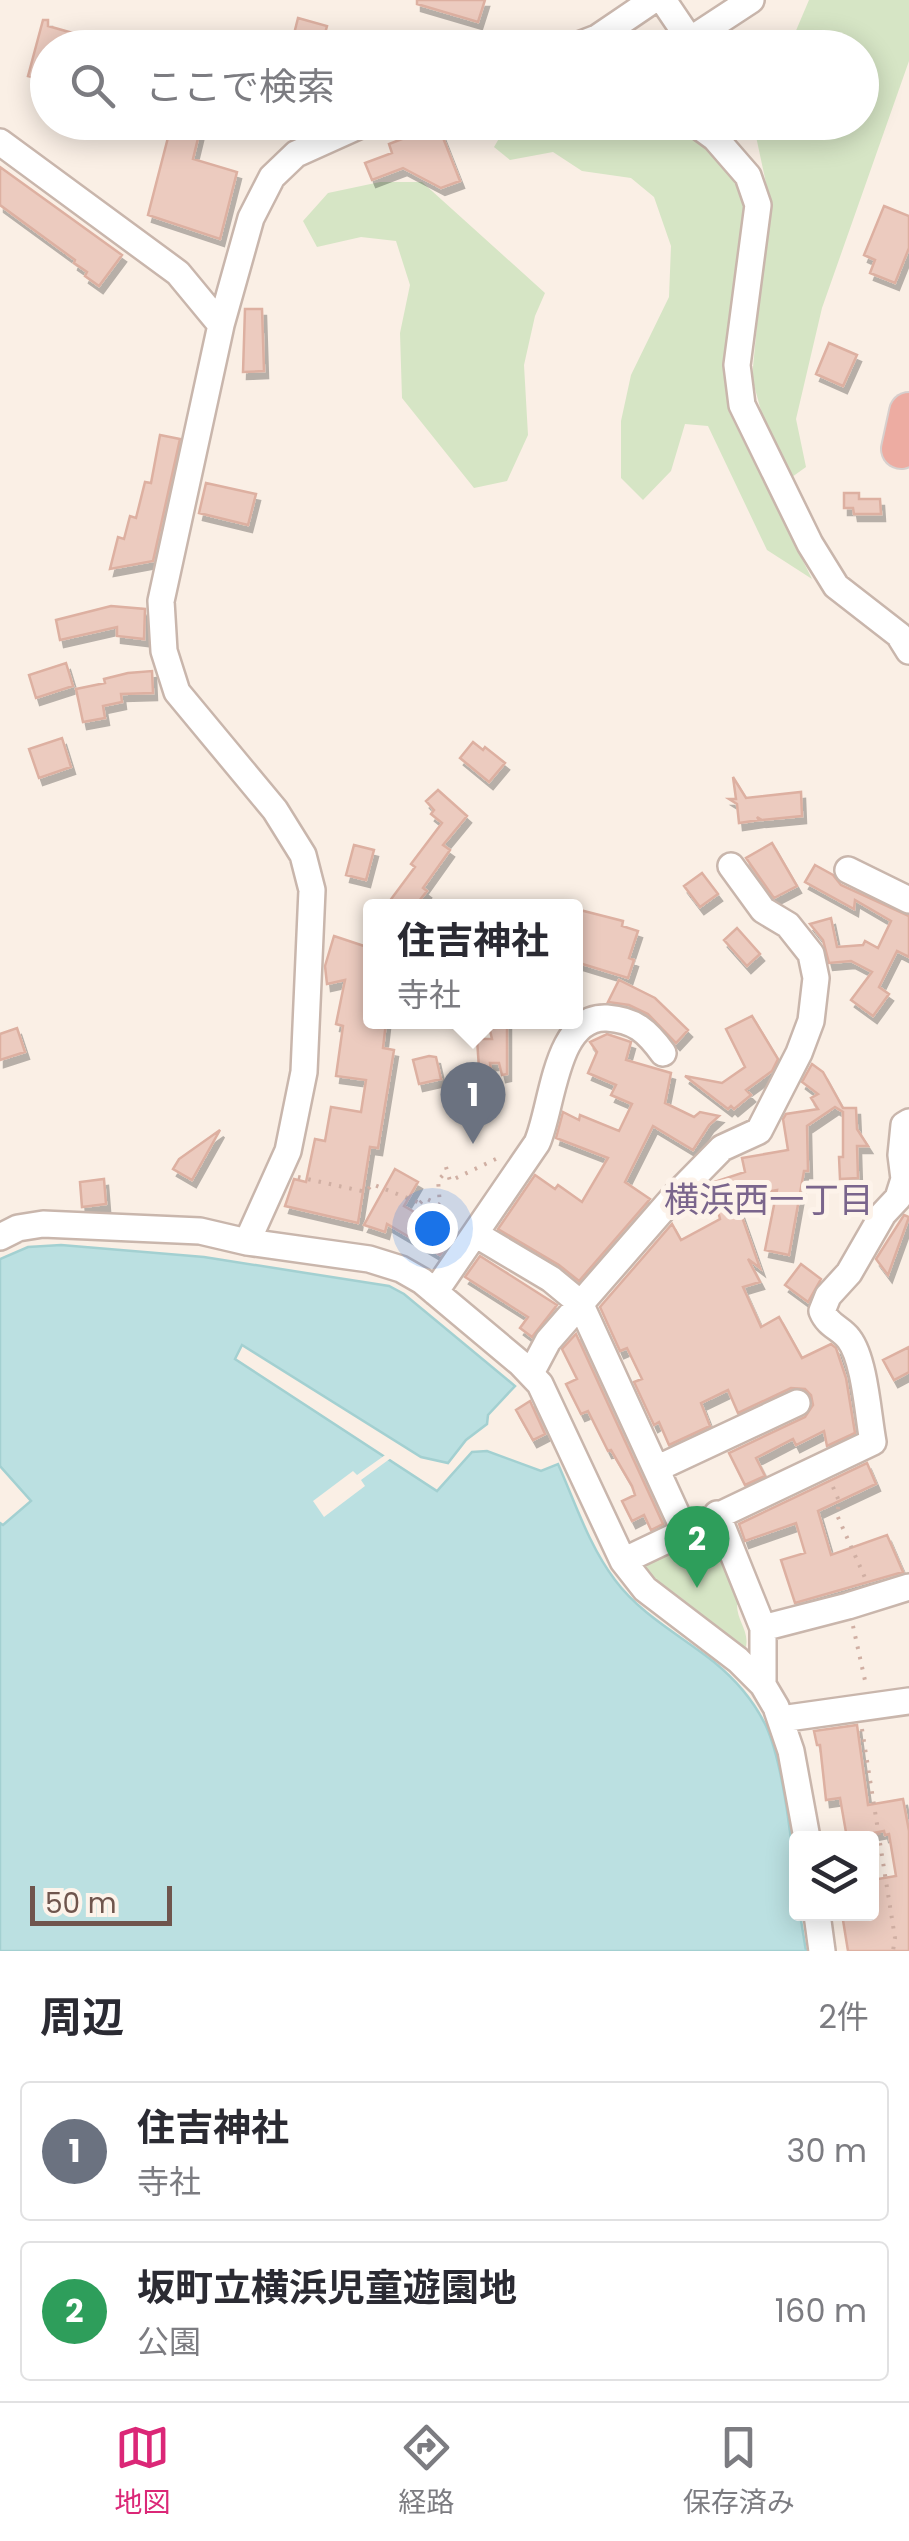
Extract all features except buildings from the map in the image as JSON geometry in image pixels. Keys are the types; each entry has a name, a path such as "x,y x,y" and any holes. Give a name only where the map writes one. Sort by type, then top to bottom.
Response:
{"highway":[{"path":"901,449 909,412"}],"street":[{"path":"617,30 653,0"},
{"path":"663,0 683,30"},
{"path":"705,30 751,0"},
{"path":"247,1242 288,1151 304,1072 312,890 304,854 276,810 177,692 164,651 161,601 220,325 251,218 272,177 296,154 327,140"},
{"path":"717,140 748,176 758,205 737,366 742,404 810,544 836,586 899,634 909,651"},
{"path":"0,142 178,274 220,325"},
{"path":"530,1373 548,1341 580,1303 722,1148 758,1131 799,1053 811,1021 816,978 811,954 788,925 763,910 731,866"},
{"path":"848,870 909,900"},
{"path":"583,1023 592,1017 635,1023 663,1053"},
{"path":"435,1292 475,1238 545,1125 560,1062 578,1029"},
{"path":"624,1561 873,1442 857,1358 849,1339 826,1322 822,1311 828,1296 850,1274 883,1214 898,1198 904,1179 904,1125 909,1122"},
{"path":"0,1237 18,1228 43,1224 200,1230 247,1242 370,1259 401,1270 435,1292 530,1373 556,1413 624,1561 645,1589 738,1660 763,1685 792,1751 807,1831"},
{"path":"475,1238 551,1279 580,1303 684,1530"},
{"path":"656,1469 797,1403"},
{"path":"717,1514 763,1628 763,1685"},
{"path":"763,1628 909,1586"},
{"path":"780,1719 909,1701"},
{"path":"818,1921 822,1951"}],"path":[{"path":"420,1203 425,1198 440,1205 438,1180 447,1169 450,1181 510,1152 529,1154"},
{"path":"279,1173 366,1192 372,1184 420,1203 475,1238"},
{"path":"824,1465 839,1501 837,1515 874,1598"},
{"path":"848,1606 862,1659 864,1709 893,1951"}],"green space":[{"path":"809,0 909,0 909,61 822,308 796,419 806,467 792,477 765,425 752,378 769,197 757,140 879,140 879,30 796,30"},
{"path":"498,140 702,140 737,178 747,205 742,281 723,368 729,412 812,579 767,550 708,426 685,424 671,471 643,500 621,478 621,421 631,375 669,297 671,246 654,197 631,178 582,171 553,152 510,160 494,147"},
{"path":"380,182 422,182 545,293 535,316 524,365 528,435 507,481 474,488 402,398 400,333 410,285 396,241 361,237 317,247 303,221 328,193"},
{"path":"713,1520 748,1600 737,1605 746,1638 745,1650 639,1577 644,1555"}],"water":[{"path":"61,1245 204,1257 389,1286 404,1294 515,1386 488,1415 487,1424 466,1440 448,1463 421,1457 242,1345 235,1359 437,1491 472,1452 487,1451 541,1471 558,1464 590,1538 615,1580 649,1614 730,1676 766,1726 790,1831 789,1921 801,1921 806,1951 0,1951 0,1523 3,1525 31,1501 0,1466 0,1259 28,1247"}],"pier":[{"path":"388,1453 391,1458 361,1480 365,1486 324,1517 313,1501 353,1471 357,1475"}],"place":[{"name":"住吉神社","path":"473,1144"},
{"name":"坂町立横浜児童遊園地","path":"697,1588"}],"district":[{"name":"横浜西一丁目","path":"769,1199"}]}
